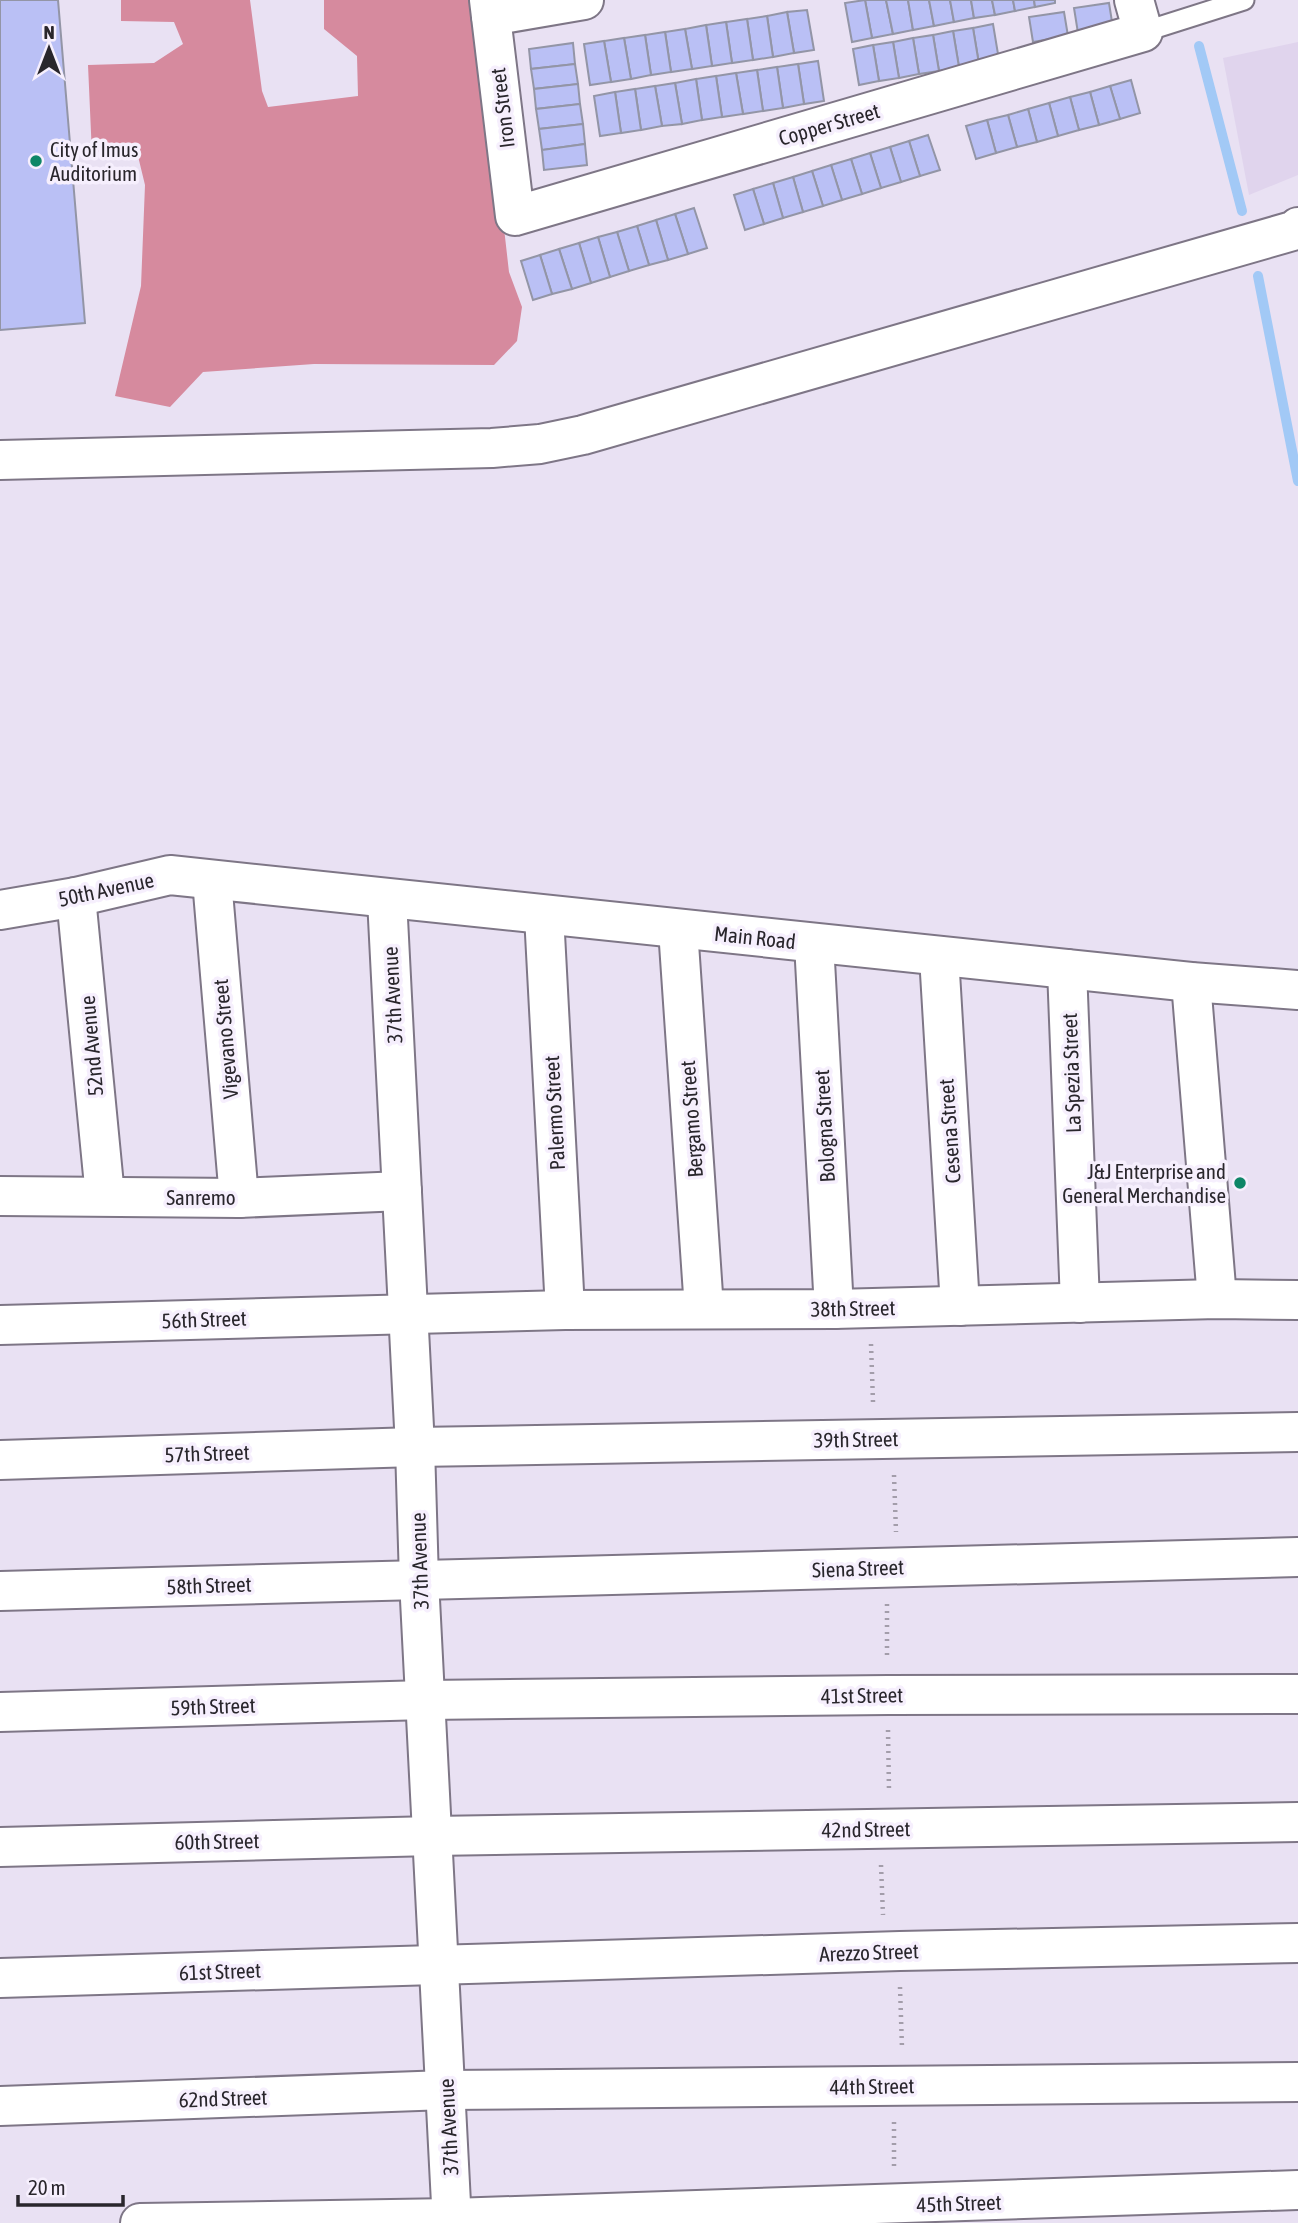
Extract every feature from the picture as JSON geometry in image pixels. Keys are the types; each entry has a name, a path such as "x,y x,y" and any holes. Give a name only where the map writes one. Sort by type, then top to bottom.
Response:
{"street":[{"path":"490,8 584,0"},
{"name":"Iron Street","path":"490,8 515,216"},
{"name":"Copper Street","path":"515,216 1138,16"},
{"path":"0,460 492,448 540,444 583,435 1297,235"},
{"name":"50th Avenue","path":"0,910 76,897 170,875 212,880"},
{"name":"Main Road","path":"212,880 1191,982 1298,990"},
{"name":"Vigevano Street","path":"212,880 239,1198"},
{"name":"52nd Avenue","path":"76,897 105,1196"},
{"name":"37th Avenue","path":"387,899 452,2220"},
{"name":"Palermo Street","path":"544,915 565,1310"},
{"name":"Bergamo Street","path":"678,929 704,1309"},
{"name":"Bologna Street","path":"814,943 852,1308"},
{"name":"Cesena Street","path":"939,956 960,1306"},
{"name":"La Spezia Street","path":"1067,969 1080,1303"},
{"path":"1191,982 1217,1299"},
{"name":"Sanremo","path":"0,1196 239,1198 402,1191"},
{"name":"38th Street","path":"408,1314 960,1306 1217,1299 1298,1300"},
{"name":"56th Street","path":"0,1325 408,1314"},
{"name":"39th Street","path":"415,1447 1298,1432"},
{"name":"57th Street","path":"0,1460 415,1447"},
{"name":"Siena Street","path":"419,1580 1298,1558"},
{"name":"58th Street","path":"0,1591 419,1580"},
{"name":"41st Street","path":"426,1700 1298,1694"},
{"name":"59th Street","path":"0,1712 426,1700"},
{"name":"42nd Street","path":"433,1836 1298,1822"},
{"name":"60th Street","path":"0,1847 433,1836"},
{"name":"Arezzo Street","path":"440,1965 892,1951 1298,1943"},
{"name":"61st Street","path":"0,1978 440,1965"},
{"name":"44th Street","path":"446,2091 1298,2082"},
{"name":"62nd Street","path":"0,2106 446,2091"},
{"name":"45th Street","path":"139,2223 452,2220 1298,2190"}],"lane":[{"path":"1138,16 1244,0"}],"path":[{"path":"852,1308 883,1439 892,1568 884,1829 898,2086 894,2205"}],"shaded area":[{"path":"121,0 250,0 262,91 268,107 358,96 357,56 324,29 324,0 478,0 509,272 522,307 517,341 494,365 314,364 203,372 170,407 115,396 141,286 145,185 137,152 102,150 92,155 88,65 154,63 183,44 174,22 121,21"},
{"path":"1298,42 1298,175 1249,195 1223,58"}],"building":[{"name":"City of Imus Auditorium","path":"0,0 58,0 85,323 0,330"},
{"path":"865,0 886,0 893,34 872,38"},
{"path":"865,0 872,38 852,42 845,3"},
{"path":"886,0 908,0 913,30 893,34"},
{"path":"908,0 929,0 934,26 913,30"},
{"path":"929,0 950,0 954,22 934,26"},
{"path":"950,0 971,0 974,18 954,22"},
{"path":"971,0 992,0 995,15 974,18"},
{"path":"992,0 1013,0 1015,11 995,15"},
{"path":"1013,0 1034,0 1035,7 1015,11"},
{"path":"1034,0 1055,0 1055,3 1035,7"},
{"path":"1109,3 1113,28 1078,33 1074,8"},
{"path":"807,10 814,50 794,53 787,12"},
{"path":"787,12 794,53 773,57 767,16"},
{"path":"1064,12 1068,36 1033,42 1029,17"},
{"path":"767,16 773,57 753,60 747,19"},
{"path":"747,19 753,60 732,63 726,22"},
{"path":"726,22 732,63 712,66 706,25"},
{"path":"993,24 999,60 979,64 973,28"},
{"path":"706,25 712,66 692,69 685,29"},
{"path":"973,28 979,64 959,67 953,31"},
{"path":"685,29 692,69 671,72 665,32"},
{"path":"953,31 959,67 939,71 933,35"},
{"path":"665,32 671,72 651,75 645,35"},
{"path":"645,35 651,75 631,79 624,38"},
{"path":"933,35 939,71 919,74 913,38"},
{"path":"624,38 631,79 611,82 604,41"},
{"path":"913,38 919,74 899,78 893,42"},
{"path":"604,41 611,82 590,85 584,44"},
{"path":"893,42 899,78 879,81 873,45"},
{"path":"573,43 575,64 531,69 529,49"},
{"path":"873,45 879,81 859,85 853,49"},
{"path":"818,61 824,101 804,104 798,64"},
{"path":"575,64 578,84 534,89 531,69"},
{"path":"798,64 804,104 783,108 777,67"},
{"path":"777,67 783,108 763,111 757,70"},
{"path":"757,70 763,111 743,114 736,73"},
{"path":"736,73 743,114 722,117 716,76"},
{"path":"716,76 722,117 702,120 696,79"},
{"path":"696,79 702,120 682,124 675,83"},
{"path":"1131,80 1140,113 1120,119 1110,86"},
{"path":"675,83 682,124 662,126 655,86"},
{"path":"578,84 580,104 536,109 534,89"},
{"path":"655,86 662,126 641,130 635,89"},
{"path":"1110,86 1120,119 1099,125 1090,92"},
{"path":"635,89 641,130 621,133 615,92"},
{"path":"615,92 621,133 600,136 594,96"},
{"path":"1090,92 1099,125 1079,130 1070,97"},
{"path":"1070,97 1079,130 1058,136 1049,103"},
{"path":"1049,103 1058,136 1037,142 1028,109"},
{"path":"580,104 583,124 539,129 536,109"},
{"path":"1028,109 1037,142 1017,147 1008,115"},
{"path":"1008,115 1017,147 996,153 987,120"},
{"path":"987,120 996,153 976,159 966,126"},
{"path":"583,124 585,144 542,150 539,129"},
{"path":"928,135 940,170 920,176 909,141"},
{"path":"909,141 920,176 901,182 890,147"},
{"path":"585,144 587,165 544,170 542,150"},
{"path":"890,147 901,182 881,188 870,153"},
{"path":"870,153 881,188 862,194 851,159"},
{"path":"851,159 862,194 842,200 831,165"},
{"path":"831,165 842,200 823,206 812,171"},
{"path":"812,171 823,206 803,212 793,177"},
{"path":"793,177 803,212 783,218 773,183"},
{"path":"773,183 783,218 764,224 753,189"},
{"path":"753,189 764,224 745,230 734,195"},
{"path":"694,208 707,248 688,254 675,214"},
{"path":"675,214 688,254 668,260 656,220"},
{"path":"656,220 668,260 649,265 637,226"},
{"path":"637,226 649,265 629,271 617,232"},
{"path":"617,232 629,271 610,277 598,237"},
{"path":"598,237 610,277 591,283 579,243"},
{"path":"579,243 591,283 572,289 559,249"},
{"path":"559,249 572,289 552,294 540,255"},
{"path":"540,255 552,294 533,300 521,261"}],"waterway":[{"path":"1199,46 1242,211"},
{"path":"1258,276 1298,481"}],"place":[{"name":"City of Imus Auditorium","path":"36,161"},
{"name":"J&J Enterprise and General Merchandise","path":"1240,1183"}]}
